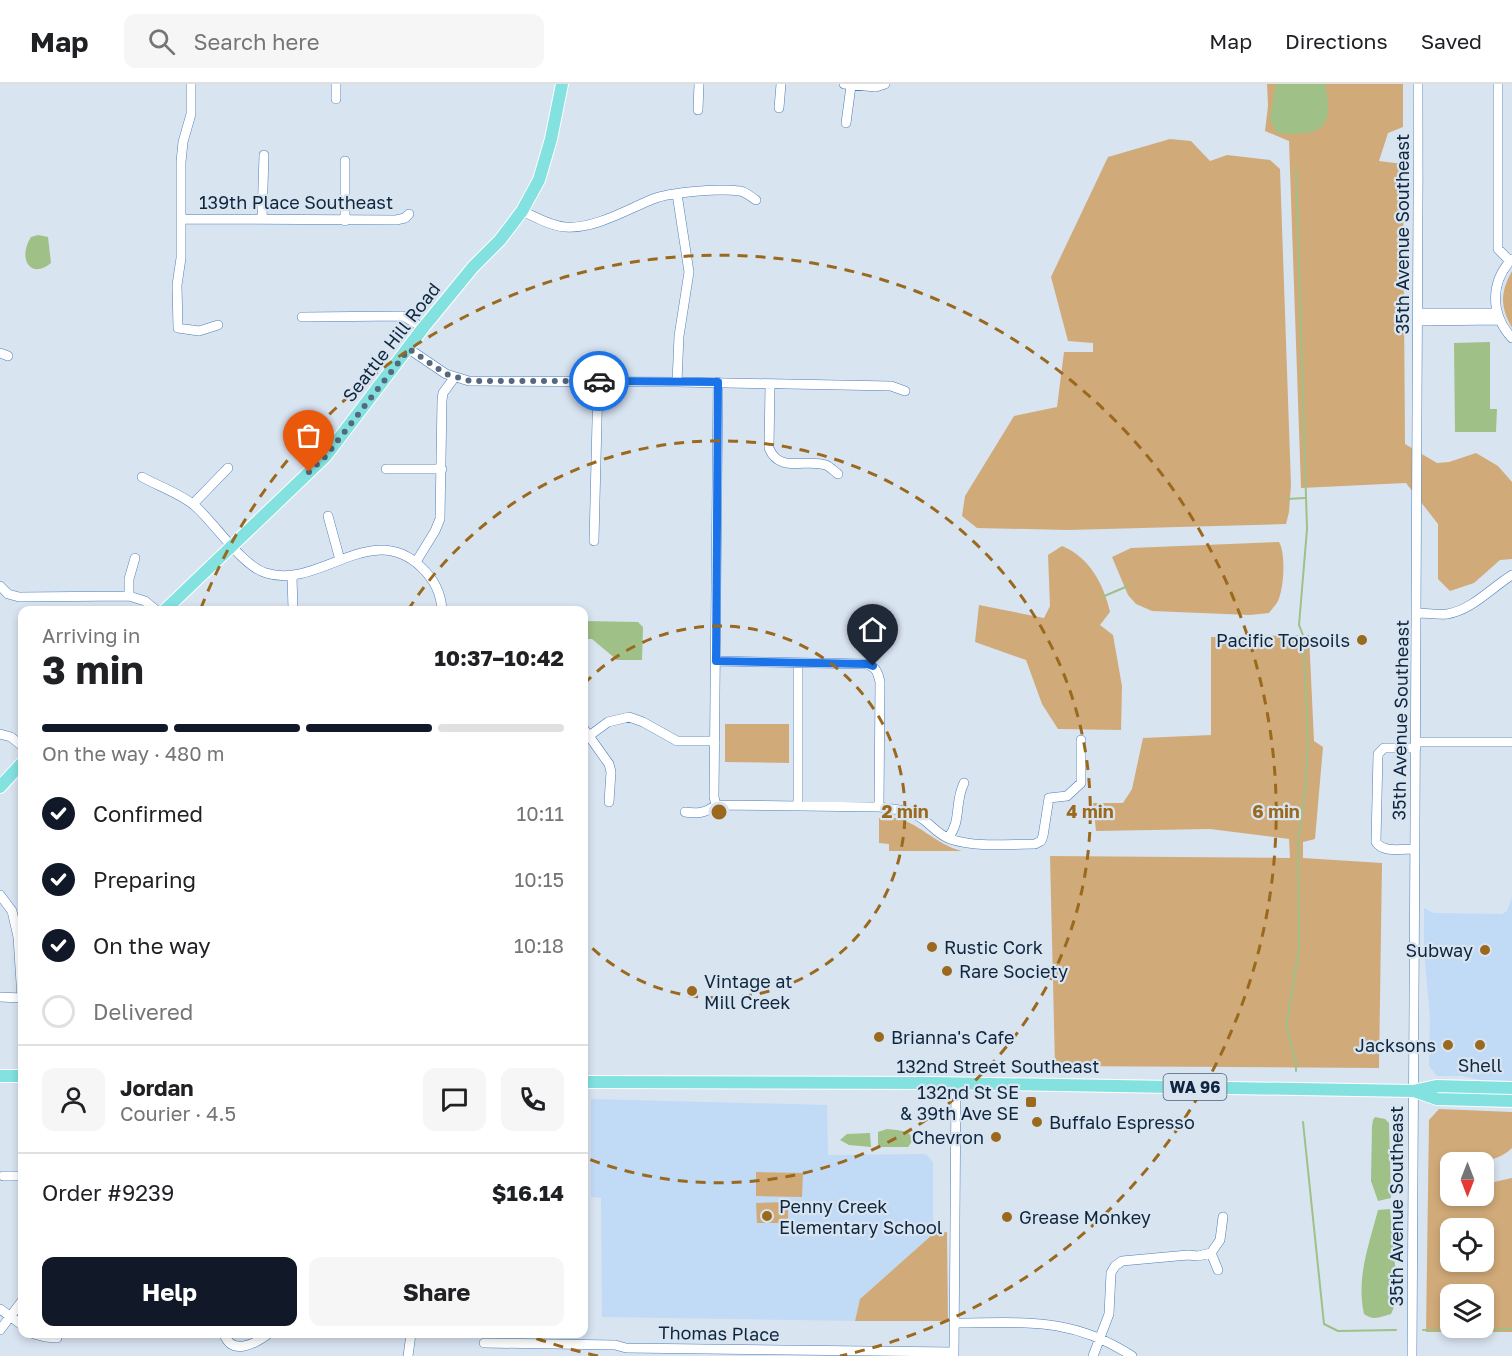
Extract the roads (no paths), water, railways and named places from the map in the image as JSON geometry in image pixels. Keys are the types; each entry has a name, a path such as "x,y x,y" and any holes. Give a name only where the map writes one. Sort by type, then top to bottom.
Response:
{"main road":[{"name":"Seattle Hill Road","path":"169,606 325,457 423,328 472,267 500,240 522,211 539,180 551,140 562,84"},
{"path":"0,787 18,767"},
{"path":"0,1076 18,1076"},
{"name":"132nd Street Southeast","path":"588,1082 956,1083 1413,1091 1437,1086 1512,1088"},
{"name":"132nd Street Southeast","path":"1413,1091 1437,1100 1512,1101"}],"street":[{"path":"191,84 191,114 183,142 181,162 178,328 199,331 218,325"},
{"path":"336,84 336,99"},
{"path":"698,110 699,84"},
{"path":"779,108 781,84"},
{"path":"846,123 848,85 876,87 885,84"},
{"name":"35th Avenue Southeast","path":"1412,1356 1414,849 1418,613 1418,84"},
{"path":"1498,84 1498,249 1511,260 1499,276 1495,294 1498,316 1512,338"},
{"path":"262,219 264,155"},
{"path":"345,161 345,220"},
{"path":"522,211 553,225 566,227 589,225 656,198 677,194 742,191 756,200"},
{"path":"677,194 689,272 678,336 677,382"},
{"name":"139th Place Southeast","path":"181,219 396,220 405,218 409,214"},
{"path":"302,317 403,316 423,328"},
{"path":"1419,317 1498,316"},
{"path":"409,349 454,378 470,381 718,382 891,386 905,391"},
{"path":"416,562 440,519 442,400 443,393 454,378"},
{"path":"594,541 598,381"},
{"path":"716,806 714,798 718,382"},
{"path":"770,385 769,448 771,454 783,464 825,465 838,474"},
{"path":"193,504 228,468"},
{"path":"386,469 442,469"},
{"path":"142,477 193,504 232,546 260,571 292,577 371,551 387,550 405,555 416,562 434,581 439,591 441,606"},
{"path":"328,516 340,560"},
{"path":"129,596 129,579 135,558"},
{"path":"1418,613 1447,614 1462,609 1480,599 1512,575"},
{"path":"292,577 293,606"},
{"path":"0,586 8,594 41,598 129,596 145,601 151,606"},
{"path":"716,661 867,664 873,666 878,671 880,682 879,807"},
{"path":"798,664 798,806"},
{"path":"588,731 608,722 629,717 677,741 715,741"},
{"path":"0,735 11,737 18,743"},
{"path":"588,735 609,764 612,772 609,802"},
{"path":"685,812 708,811 716,806 879,807 898,809 915,815 948,838 970,844 1035,844 1041,841 1043,836 1049,798 1066,796 1081,783 1081,740"},
{"path":"1414,849 1384,849 1379,847 1377,842 1378,754 1384,748 1417,745 1512,742"},
{"path":"948,838 956,828 958,794 964,783"},
{"path":"0,895 12,911 18,937"},
{"path":"0,998 18,998"},
{"path":"954,1354 956,1083"},
{"path":"3,1176 18,1176"},
{"path":"1093,1356 1109,1314 1111,1273 1115,1266 1122,1261 1205,1255 1211,1252 1220,1240 1223,1217"},
{"path":"1211,1252 1218,1270"},
{"path":"0,1330 18,1306"},
{"path":"0,1309 18,1322"},
{"path":"955,1323 1053,1324 1100,1338 1132,1356"},
{"path":"226,1338 230,1344 237,1347 249,1347 262,1338"},
{"path":"408,1356 410,1338"},
{"name":"Thomas Place","path":"484,1343 954,1354"}],"waterway":[{"path":"1296,169 1307,529 1299,625 1303,635 1308,739 1306,780 1298,843 1299,949 1286,1026 1296,1062 1296,1071"},
{"path":"1287,499 1305,498"},
{"path":"1102,597 1128,586"},
{"path":"1303,1122 1324,1324 1338,1331 1396,1330"},
{"path":"1423,1330 1512,1329"}],"place":[{"name":"Pacific Topsoils","path":"1362,640"},
{"name":"Rustic Cork","path":"932,947"},
{"name":"Subway","path":"1485,950"},
{"name":"Rare Society","path":"947,971"},
{"name":"Vintage at Mill Creek","path":"692,991"},
{"name":"Brianna's Cafe","path":"879,1037"},
{"name":"Jacksons","path":"1448,1045"},
{"name":"Shell","path":"1480,1045"},
{"name":"132nd St SE & 39th Ave SE","path":"1031,1102"},
{"name":"Buffalo Espresso","path":"1037,1122"},
{"name":"Chevron","path":"996,1137"},
{"name":"Penny Creek Elementary School","path":"767,1216"},
{"name":"Grease Monkey","path":"1007,1217"}]}
